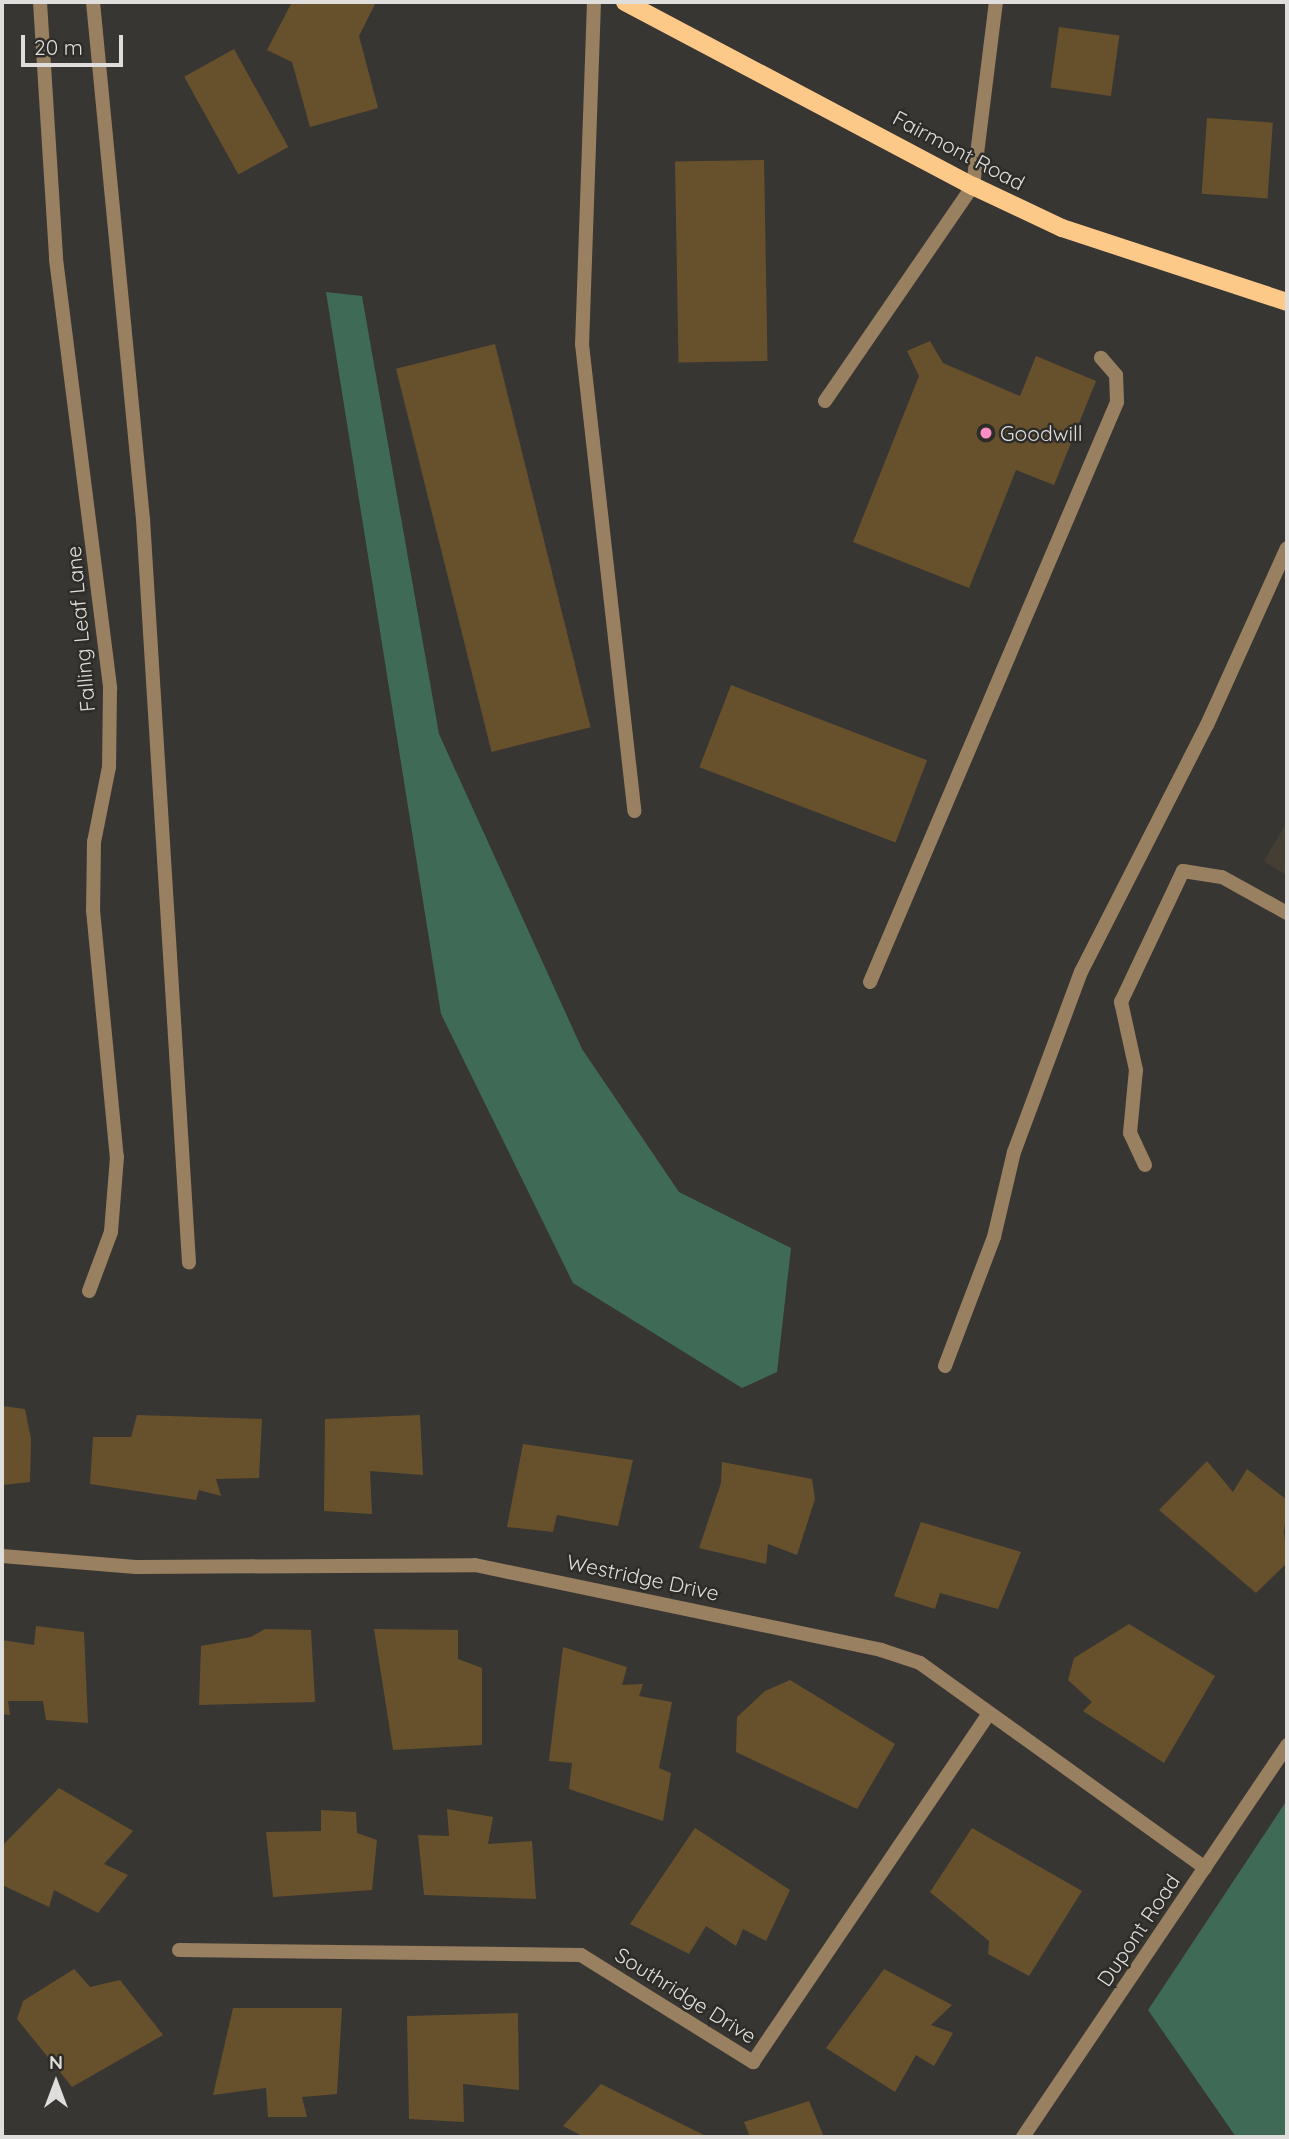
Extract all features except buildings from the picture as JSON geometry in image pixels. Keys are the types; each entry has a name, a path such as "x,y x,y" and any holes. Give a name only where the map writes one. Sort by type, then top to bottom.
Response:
{"main road":[{"name":"Fairmont Road","path":"625,2 973,186 1062,228 1287,302"}],"street":[{"name":"Falling Leaf Lane","path":"40,2 56,259 110,689 109,767 94,842 93,910 117,1157 111,1232 89,1291"},
{"path":"93,2 143,519 189,1263"},
{"path":"594,2 582,344 634,811"},
{"path":"825,401 973,186 996,2"},
{"path":"870,982 1116,402 1116,375 1101,358"},
{"path":"945,1366 993,1237 1014,1152 1081,972 1207,725 1287,548"},
{"path":"1145,1165 1130,1133 1136,1070 1121,1002 1184,871 1222,877 1287,913"},
{"name":"Westridge Drive","path":"2,1556 135,1567 475,1565 519,1572 881,1650 920,1663 1205,1868"},
{"name":"Southridge Drive","path":"179,1950 581,1955 753,2062 989,1714"},
{"name":"Dupont Road","path":"1023,2137 1287,1745"}],"shaded area":[{"path":"1287,822 1287,876 1264,861"}],"green space":[{"path":"326,292 362,296 439,734 582,1049 679,1192 791,1248 777,1372 742,1388 573,1283 441,1014"},
{"path":"1287,1800 1287,2137 1236,2137 1148,2010"}],"place":[{"name":"Goodwill","path":"986,433"}]}
